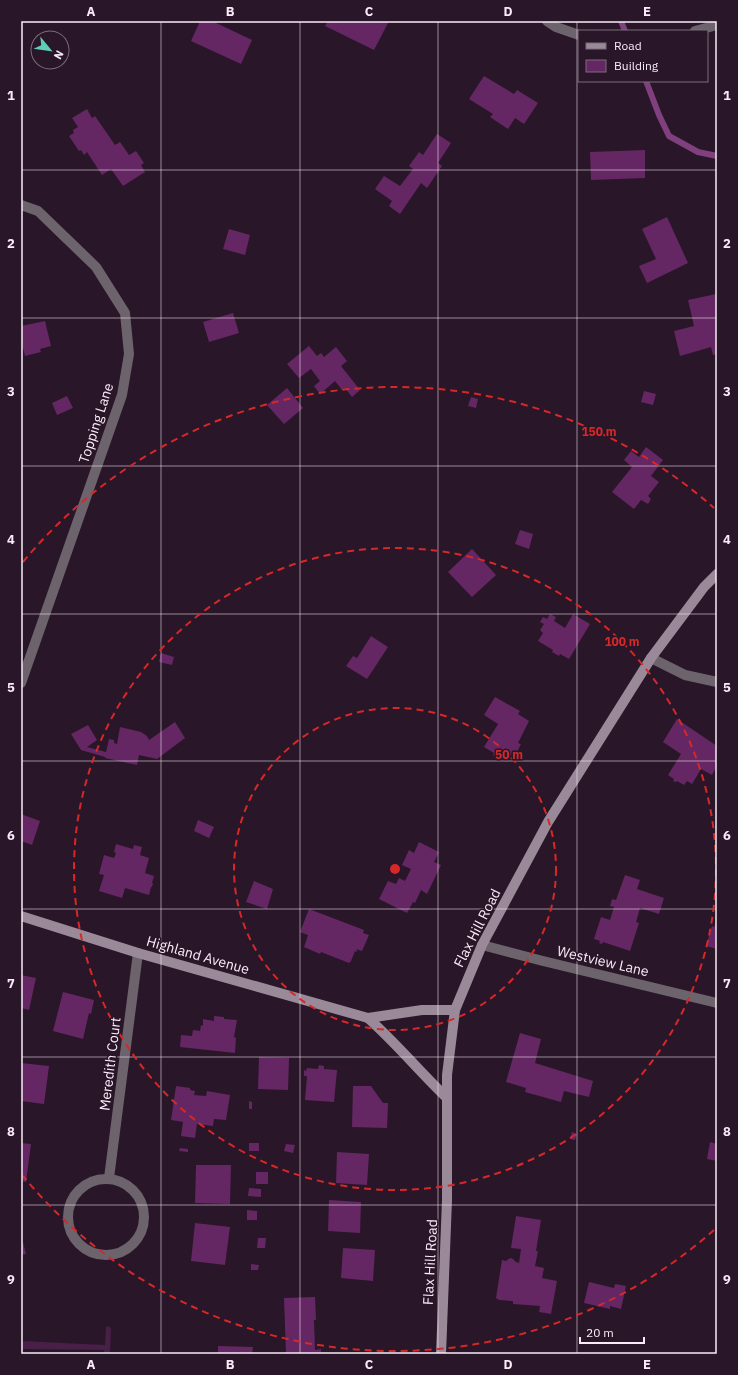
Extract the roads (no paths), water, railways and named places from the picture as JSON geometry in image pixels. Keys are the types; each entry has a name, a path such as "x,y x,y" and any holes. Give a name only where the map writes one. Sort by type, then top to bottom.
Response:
{"main road":[{"name":"Flax Hill Road","path":"440,1354 447,1200 447,1075 455,1010 482,945 548,822 651,658 704,587 717,574"},
{"name":"Highland Avenue","path":"21,916 138,953 368,1018 422,1010 455,1010"},
{"name":"Highland Avenue","path":"368,1018 388,1036 447,1098"}],"street":[{"path":"547,21 556,27 578,35"},
{"path":"699,30 717,25"},
{"name":"Topping Lane","path":"21,204 38,211 96,267 125,313 129,354 122,395 24,663 21,682"},
{"path":"651,658 686,674 717,682"},
{"name":"Westview Lane","path":"482,945 717,1003"},
{"name":"Meredith Court","path":"109,1178 138,953"},
{"path":"109,1178 122,1181 133,1189 141,1200 144,1213 143,1227 138,1239 128,1248 116,1254 102,1256 90,1252 78,1244 71,1233 67,1220 68,1207 74,1195 84,1185 96,1179 109,1178"}],"waterway":[{"path":"621,21 625,30"},
{"path":"646,82 669,136 698,152 717,156"}]}
